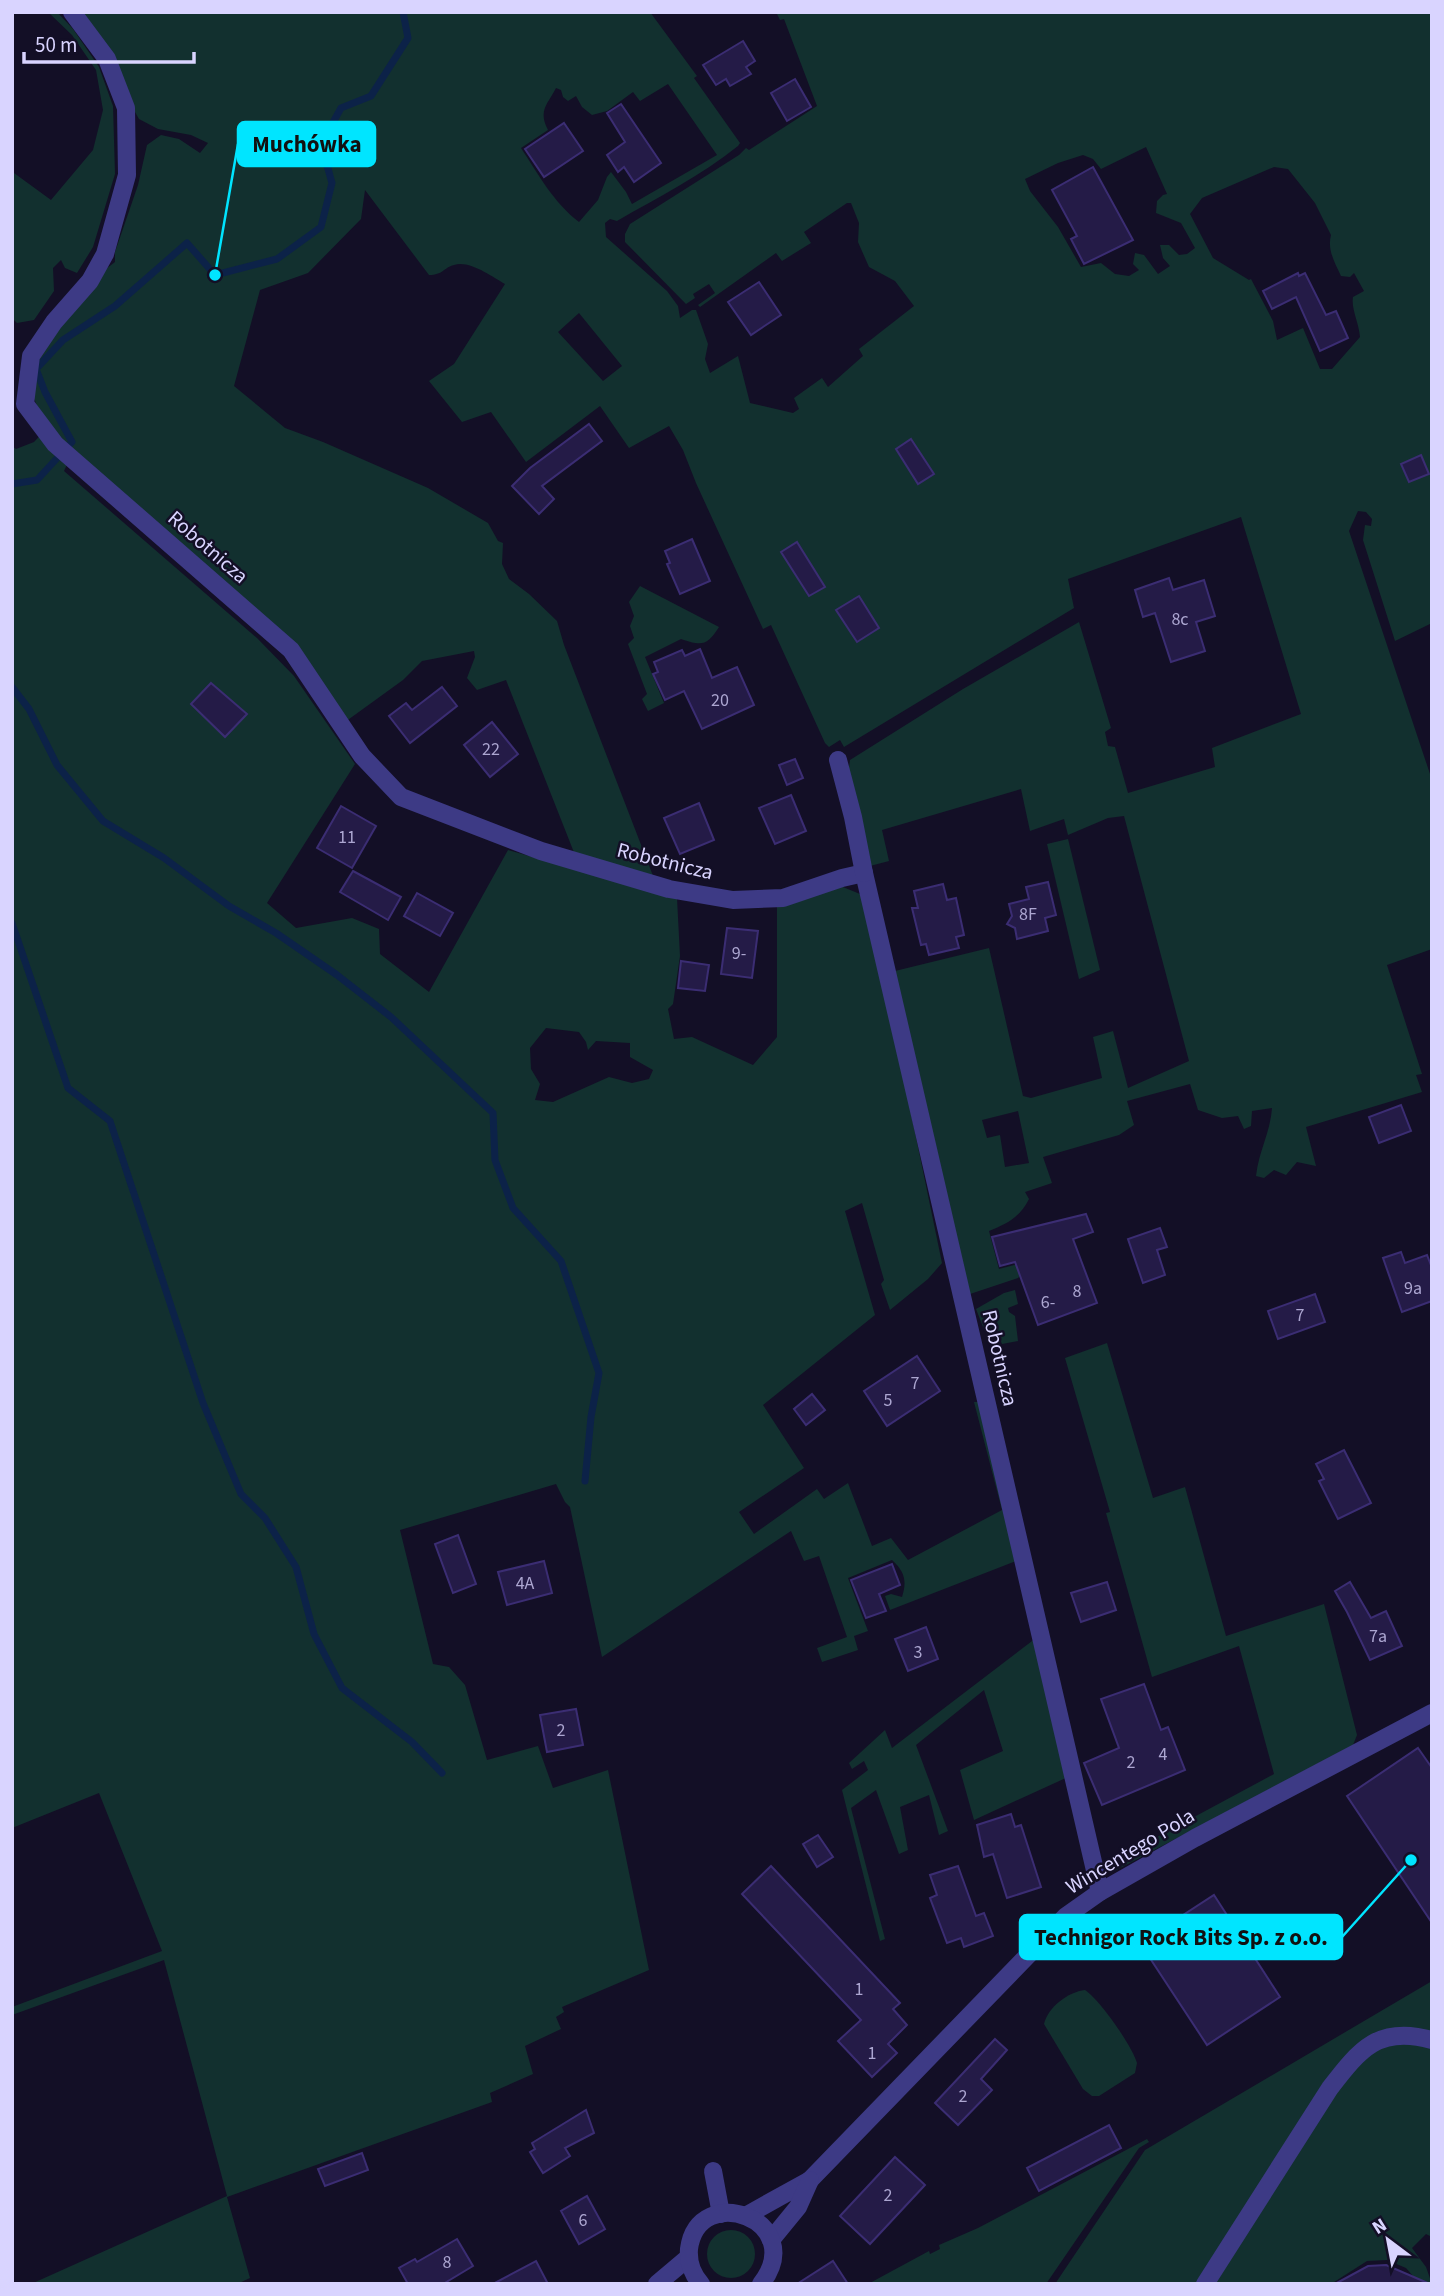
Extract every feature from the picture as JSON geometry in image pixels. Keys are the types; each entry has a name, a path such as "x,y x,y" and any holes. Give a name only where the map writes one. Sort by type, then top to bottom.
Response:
{"street":[{"name":"Robotnicza","path":"72,12 107,59 126,108 127,175 105,254 90,281 54,322 31,356 25,404 55,444 291,650 362,756 401,797 541,851 669,889 733,900 783,898 864,873 1022,1578 1100,1892"},
{"path":"838,760 864,873"},
{"name":"Wincentego Pola","path":"747,2215 810,2180 1066,1916 1100,1892 1195,1838 1432,1713"},
{"path":"1205,2284 1330,2088 1350,2063 1369,2045 1387,2036 1418,2036 1432,2040"},
{"path":"713,2171 721,2214"},
{"name":"Wincentego Pola","path":"771,2240 798,2207 810,2180"},
{"path":"701,2284 691,2269 689,2257 694,2234 702,2224 721,2214 735,2212 747,2215 765,2229 771,2240 772,2264 761,2284"},
{"path":"657,2284 689,2257"}],"green space":[{"path":"48,12 57,12 73,29 99,67 113,106 115,174 93,247 77,273 65,268 61,260 53,268 54,291 34,320 17,323 12,318 12,174 51,200 93,150 103,110 96,70 72,35"},
{"path":"78,12 650,12 697,76 694,78 740,143 724,157 679,186 617,221 610,219 605,223 606,237 667,291 678,306 680,318 696,310 708,344 705,359 710,373 738,356 750,403 793,413 799,409 794,398 822,378 828,387 863,356 859,349 914,306 895,281 869,267 858,242 859,223 851,203 847,203 804,232 811,243 782,261 776,253 700,307 698,305 715,293 709,284 693,294 695,298 686,304 625,242 625,234 630,224 746,148 749,150 817,106 784,19 780,20 776,12 1432,12 1432,623 1395,641 1363,540 1365,525 1371,526 1372,519 1366,512 1358,511 1349,531 1432,780 1432,949 1387,965 1422,1074 1416,1075 1422,1092 1306,1127 1316,1166 1297,1162 1286,1175 1274,1170 1264,1178 1256,1176 1272,1108 1252,1111 1251,1126 1244,1129 1238,1116 1222,1118 1198,1110 1190,1084 1127,1101 1134,1125 1119,1135 1043,1157 1052,1183 1025,1192 1029,1199 1021,1211 1007,1223 989,1231 999,1269 1025,1262 1022,1273 1018,1278 970,1294 895,971 989,948 1023,1096 1031,1098 1102,1078 1093,1037 1113,1031 1128,1088 1189,1061 1124,816 1108,818 1068,835 1064,819 1030,831 1021,789 882,830 889,861 870,866 848,775 850,760 963,689 1079,622 1111,728 1105,732 1108,746 1115,747 1128,793 1215,767 1212,748 1301,714 1241,517 1068,579 1074,608 844,747 840,740 829,747 771,625 763,629 683,450 669,426 629,448 600,406 526,462 491,412 462,422 429,381 454,364 505,284 481,270 460,264 429,275 365,190 361,219 308,273 260,290 234,386 285,428 428,488 488,523 498,541 503,543 502,564 509,579 557,621 655,881 575,855 506,680 477,690 467,678 475,657 474,651 422,661 403,680 345,722 291,649 71,456 64,471 257,638 294,676 355,764 267,903 296,928 352,918 379,929 380,954 429,992 508,850 677,898 680,956 673,1004 668,1009 674,1039 692,1037 753,1065 777,1037 777,906 838,885 860,894 870,915 942,1263 928,1279 890,1310 881,1284 884,1280 862,1203 845,1211 875,1315 763,1405 804,1468 739,1512 754,1534 817,1489 824,1499 848,1483 872,1546 891,1538 908,1560 1002,1510 974,1402 978,1402 1016,1561 890,1610 885,1596 891,1594 902,1597 904,1586 904,1577 892,1560 848,1578 868,1631 854,1636 858,1650 822,1662 817,1648 847,1637 819,1556 804,1561 791,1531 602,1657 570,1507 556,1484 400,1530 433,1664 449,1667 465,1685 487,1760 538,1746 553,1788 608,1770 649,1970 562,2007 564,2012 556,2017 561,2029 525,2046 533,2074 490,2093 492,2102 227,2197 250,2278 237,2284 31,2284 227,2196 164,1960 12,2015 12,2007 162,1951 99,1793 12,1828 12,446 16,449 34,442 50,425 33,396 38,362 45,347 102,272 115,262 115,252 138,185 147,145 161,135 179,139 200,153 208,143 191,135 158,129 139,119","holes":["668,84 717,155 632,204 611,172 598,200 579,222 554,197 521,148 548,130 544,113 556,88 561,90 568,101 576,96 582,107 592,115 607,111 633,92 640,101","1146,147 1167,194 1157,201 1156,213 1181,223 1195,248 1187,254 1179,255 1169,245 1160,245 1163,258 1170,266 1158,274 1144,255 1135,253 1133,264 1139,270 1129,276 1115,274 1101,263 1081,267 1058,227 1030,191 1025,179 1058,163 1083,155 1093,159 1101,169","1274,167 1288,169 1315,203 1331,235 1331,251 1341,276 1350,277 1354,273 1364,291 1353,297 1360,337 1332,369 1320,369 1303,328 1277,340 1273,321 1251,279 1213,258 1190,214 1202,198","579,313 622,366 603,381 558,332","546,1028 579,1032 588,1050 596,1041 630,1043 630,1057 653,1070 649,1079 632,1083 609,1077 553,1102 535,1100 540,1084 531,1069 530,1048","1018,1111 1029,1163 1005,1167 1000,1135 987,1138 982,1120"]},
{"path":"640,586 719,627 711,638 703,643 681,639 645,657 664,703 648,711 642,699 647,694 628,644 634,638 630,626 634,616 629,602"},
{"path":"1068,839 1100,970 1079,979 1047,844"},
{"path":"1015,1290 1018,1304 1008,1308 1015,1316 1018,1341 1002,1344 996,1330 985,1332 976,1309 1004,1293"},
{"path":"1107,1343 1153,1498 1185,1487 1226,1636 1324,1604 1357,1735 1353,1745 1111,1873 1106,1873 1103,1866 1274,1774 1239,1646 1152,1677 1106,1513 1110,1512 1065,1358"},
{"path":"1036,1638 1068,1777 974,1820 960,1770 1003,1751 984,1690 916,1745 948,1831 939,1835 929,1795 900,1807 908,1850 899,1854 876,1790 851,1808 885,1939 880,1941 842,1790 868,1770 864,1761 852,1769 849,1763 885,1730 892,1748"},
{"path":"1432,1981 1432,2033 1366,2041 1202,2284 1055,2284 1145,2150"},
{"path":"1085,1990 1115,2024 1137,2063 1135,2073 1099,2096 1092,2096 1083,2089 1044,2024 1060,2001"},
{"path":"1387,2040 1432,2045 1432,2237 1426,2234 1412,2248 1426,2267 1432,2284 1420,2284 1406,2268 1387,2260 1367,2261 1331,2284 1211,2284 1353,2065"},
{"path":"1147,2139 1149,2142 1139,2148 1046,2284 868,2284 929,2251 930,2254 940,2249 939,2245 978,2228"},
{"path":"731,2230 748,2237 755,2254 748,2271 731,2278 714,2271 707,2254 714,2237"}],"building":[{"path":"743,41 755,61 746,67 751,74 730,86 726,79 716,85 703,65"},
{"path":"795,79 811,107 787,121 771,93"},
{"path":"621,104 661,163 634,182 624,167 618,172 607,155 625,142 607,113"},
{"path":"564,123 583,151 544,177 525,149"},
{"path":"1093,167 1133,240 1084,264 1071,239 1077,236 1052,190"},
{"path":"1298,273 1299,276 1305,273 1326,315 1336,311 1348,338 1320,351 1296,297 1272,309 1263,291"},
{"path":"759,282 781,315 751,335 728,302"},
{"path":"589,424 602,441 542,486 554,499 539,514 512,486 530,468"},
{"path":"911,439 934,474 918,484 896,449"},
{"path":"1421,455 1429,474 1409,482 1401,464"},
{"path":"692,539 710,581 680,594 667,564 670,563 665,551"},
{"path":"797,542 825,587 809,596 781,552"},
{"path":"1169,578 1173,590 1204,580 1215,616 1196,622 1205,651 1171,662 1155,613 1143,617 1135,590"},
{"path":"859,596 879,628 857,642 836,610"},
{"path":"700,649 712,678 737,667 754,705 702,729 684,691 665,700 653,674 658,672 654,662 682,650 685,656"},
{"path":"211,683 247,714 225,737 191,704"},
{"path":"442,687 457,706 410,743 389,716 406,703 412,710"},
{"path":"492,722 518,754 490,777 464,745"},
{"path":"795,759 803,778 787,785 779,765"},
{"path":"791,795 806,831 775,844 759,808"},
{"path":"699,803 714,840 680,854 664,818"},
{"path":"341,806 376,826 352,868 317,848"},
{"path":"353,871 401,897 388,920 340,892"},
{"path":"1048,882 1056,915 1045,918 1048,931 1017,939 1015,928 1007,924 1012,916 1009,904 1029,899 1026,887"},
{"path":"943,884 947,900 956,898 964,935 956,937 959,948 929,955 926,944 921,945 912,908 918,908 914,891"},
{"path":"417,893 453,913 440,936 404,916"},
{"path":"727,928 758,931 752,978 721,974"},
{"path":"681,961 709,965 705,991 678,988"},
{"path":"1401,1105 1411,1131 1379,1143 1369,1117"},
{"path":"1086,1214 1093,1232 1073,1239 1097,1303 1038,1325 1015,1262 1000,1266 992,1237"},
{"path":"1160,1228 1167,1247 1157,1250 1165,1275 1143,1283 1128,1239"},
{"path":"1401,1252 1405,1263 1427,1255 1432,1268 1432,1301 1402,1312 1383,1258"},
{"path":"1315,1294 1325,1322 1278,1339 1268,1311"},
{"path":"917,1356 940,1391 887,1426 864,1391"},
{"path":"812,1394 825,1410 806,1425 794,1409"},
{"path":"1344,1450 1371,1503 1338,1519 1319,1481 1324,1479 1316,1464"},
{"path":"458,1535 476,1584 453,1593 435,1544"},
{"path":"544,1561 552,1593 507,1605 498,1572"},
{"path":"892,1564 900,1585 879,1594 886,1611 866,1618 851,1580"},
{"path":"1107,1582 1116,1610 1081,1622 1071,1593"},
{"path":"1350,1582 1371,1618 1386,1611 1402,1646 1370,1660 1335,1591"},
{"path":"926,1627 938,1659 908,1671 895,1639"},
{"path":"1144,1684 1161,1730 1168,1727 1185,1770 1102,1805 1084,1763 1119,1748 1101,1699"},
{"path":"576,1709 583,1745 547,1752 540,1715"},
{"path":"1418,1748 1432,1768 1432,1923 1347,1796"},
{"path":"1011,1814 1015,1827 1021,1825 1041,1887 1007,1898 993,1854 984,1857 977,1825"},
{"path":"818,1835 833,1857 817,1867 803,1844"},
{"path":"771,1866 900,2003 893,2009 907,2025 888,2044 897,2053 872,2077 838,2041 861,2020 742,1894"},
{"path":"958,1866 976,1916 984,1913 993,1936 964,1947 961,1938 947,1943 930,1898 937,1895 930,1875"},
{"path":"1214,1895 1280,1997 1207,2045 1140,1943"},
{"path":"995,2039 1007,2050 981,2079 992,2090 958,2125 935,2103"},
{"path":"586,2110 594,2133 565,2148 570,2156 543,2173 530,2152 535,2149 532,2143"},
{"path":"1109,2125 1121,2148 1039,2191 1027,2168"},
{"path":"362,2153 368,2170 325,2186 318,2169"},
{"path":"895,2157 925,2185 870,2244 840,2216"},
{"path":"587,2196 605,2229 579,2244 561,2211"},
{"path":"457,2239 473,2266 443,2284 408,2284 399,2268 415,2259 417,2262"},
{"path":"536,2261 548,2284 493,2284"},
{"path":"833,2261 848,2284 797,2284"},
{"path":"1386,2265 1430,2284 1335,2284 1368,2266"}],"waterway":[{"path":"12,484 37,480 72,442 45,392 36,369 63,340 115,306 187,243 215,275 277,259 321,227 332,183 321,144 341,108 371,96 408,38 403,12"},
{"path":"12,687 29,709 57,765 103,821 164,858 229,906 276,933 337,975 391,1017 493,1113 495,1160 513,1208 561,1261 599,1373 591,1417 585,1481"},
{"path":"12,923 68,1088 110,1121 203,1403 241,1494 265,1518 296,1567 314,1634 342,1688 412,1742 442,1773"}],"place":[{"name":"Muchówka","path":"215,275"},
{"name":"Technigor Rock Bits Sp. z o.o.","path":"1411,1860"}]}
